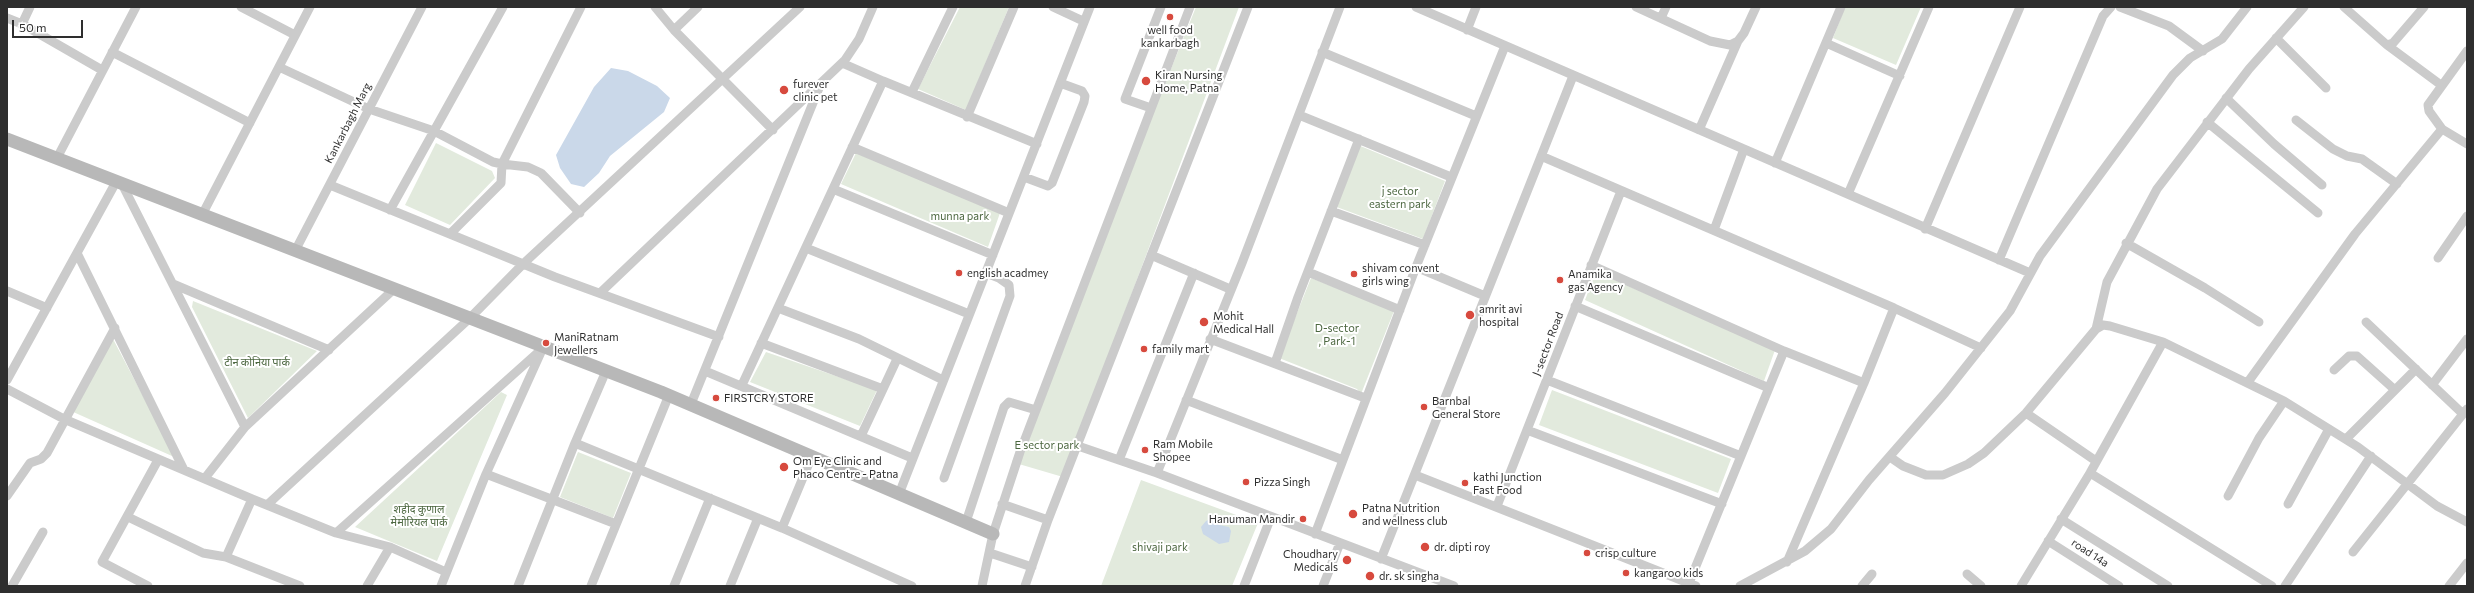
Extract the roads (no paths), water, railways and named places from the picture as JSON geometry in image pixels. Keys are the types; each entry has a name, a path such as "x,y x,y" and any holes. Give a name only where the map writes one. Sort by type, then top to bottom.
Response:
{"street":[{"path":"22,24 30,7"},
{"path":"57,158 136,7"},
{"path":"240,7 295,35"},
{"path":"202,215 310,7"},
{"name":"Kankarbagh Marg","path":"295,251 422,7"},
{"path":"390,210 504,7"},
{"path":"450,234 500,183 502,164 581,7"},
{"path":"655,7 674,30 773,130"},
{"path":"674,30 698,7"},
{"path":"267,505 470,318 523,264 580,213 800,7"},
{"path":"600,293 842,64 859,39 873,7"},
{"path":"912,92 953,7"},
{"path":"968,117 1014,7"},
{"path":"1053,7 1083,21"},
{"path":"899,494 1037,144 1083,21 1090,7"},
{"path":"1151,108 1125,99 1161,7"},
{"path":"982,586 993,534 1002,504 1036,410 1190,7"},
{"path":"1025,586 1048,520 1248,7"},
{"path":"1157,473 1299,115 1340,7"},
{"path":"1416,7 1848,194 1925,229 2030,273"},
{"path":"1467,30 1476,7"},
{"path":"1636,7 1722,45 1730,45 1738,41"},
{"path":"1661,18 1666,7"},
{"path":"1699,130 1738,41 1744,33 1756,7"},
{"path":"1775,163 1841,7"},
{"path":"1848,194 1929,7"},
{"path":"1925,229 2020,7"},
{"path":"1999,260 2103,16 2111,7"},
{"path":"2120,7 2169,26 2203,52"},
{"path":"1740,586 1805,551 1831,529 1869,480 1981,348 2010,311 2040,256 2173,75 2181,65 2222,39 2247,7"},
{"path":"2096,329 2107,282 2126,244 2157,189 2226,98 2304,7"},
{"path":"2344,7 2387,45 2441,85"},
{"path":"2387,45 2393,43 2424,7"},
{"path":"7,18 22,24 102,70"},
{"path":"2276,38 2326,88"},
{"path":"1826,43 1900,76"},
{"path":"1314,534 1424,245 1505,46"},
{"path":"2467,51 2428,105 2429,111 2442,129 2467,144"},
{"path":"112,52 250,123"},
{"path":"1322,52 1476,116"},
{"path":"842,64 912,92 968,117 1037,144"},
{"path":"279,67 369,109 434,131 493,162 528,167 541,173 580,213"},
{"path":"1381,559 1573,76"},
{"path":"742,385 883,80"},
{"path":"1024,177 1048,186 1052,183 1084,102 1085,96 1082,91 1060,83"},
{"path":"691,404 820,85"},
{"path":"2226,98 2269,140 2322,185"},
{"path":"1299,115 1451,177"},
{"path":"2296,120 2333,149 2347,156 2362,159 2397,184"},
{"path":"2207,122 2318,213"},
{"path":"2248,382 2341,254 2442,129"},
{"path":"7,139 669,395 993,534"},
{"path":"1275,363 1359,139"},
{"path":"852,147 1009,213"},
{"path":"1714,230 1744,149"},
{"path":"1541,156 1894,308 1981,348"},
{"path":"7,380 77,253 119,183"},
{"path":"119,183 173,284 245,427"},
{"path":"330,185 523,264 719,337"},
{"path":"834,188 993,255"},
{"name":"J-sector Road","path":"1496,506 1621,191"},
{"path":"1331,211 1424,245"},
{"path":"2438,258 2467,217"},
{"path":"2126,244 2205,288 2259,322"},
{"path":"806,248 969,314"},
{"path":"77,253 184,470"},
{"path":"1151,255 1230,289"},
{"path":"1591,265 1784,351 1864,383"},
{"path":"1416,267 1485,296"},
{"path":"1308,272 1400,310"},
{"path":"944,478 1010,296 1008,285 999,278 986,273"},
{"path":"1119,460 1194,274"},
{"path":"173,284 328,350"},
{"path":"205,478 245,427 394,289"},
{"path":"7,291 47,308"},
{"path":"1575,306 1769,388"},
{"path":"778,308 859,339 897,359 943,380"},
{"path":"1787,562 1864,383 1894,308"},
{"path":"2353,552 2465,412 2432,385 2366,322"},
{"path":"1890,457 1914,472 1926,475 1943,474 1968,464 1984,453 2026,413 2096,329 2103,325 2120,328 2163,342 2248,382 2284,401 2371,456 2437,506 2467,522"},
{"path":"7,496 30,463 44,457 115,328"},
{"path":"1210,339 1365,398"},
{"path":"2432,385 2467,339"},
{"path":"2021,586 2090,473 2163,342"},
{"path":"761,343 883,389"},
{"path":"441,586 486,474 544,347"},
{"path":"336,533 544,347"},
{"path":"1415,475 1693,585 1722,504 1784,351"},
{"path":"2334,370 2349,356 2357,356 2395,390"},
{"path":"861,436 897,359"},
{"path":"2346,439 2416,369"},
{"path":"518,586 552,498 606,371"},
{"path":"705,371 742,385 912,458"},
{"path":"1547,380 1741,456"},
{"path":"7,389 64,419 158,460 336,533 390,547 446,572"},
{"path":"591,586 669,395"},
{"path":"1186,400 1343,460"},
{"path":"2228,496 2259,438 2284,401"},
{"path":"966,522 1004,407 1009,402 1036,410"},
{"path":"2026,413 2096,461"},
{"path":"2288,504 2329,429"},
{"path":"1527,430 1722,504"},
{"path":"575,443 782,528 912,586"},
{"path":"1078,446 1157,473 1454,586"},
{"path":"782,528 812,456"},
{"path":"2285,586 2371,456"},
{"path":"148,586 102,562 158,460"},
{"path":"2090,473 2272,586"},
{"path":"486,474 552,498 616,524"},
{"path":"674,586 710,498"},
{"path":"226,557 252,499"},
{"path":"1002,504 1048,520"},
{"path":"128,517 203,553 226,557 300,586"},
{"path":"1244,586 1271,517"},
{"path":"730,586 758,518"},
{"path":"2062,519 2168,586"},
{"path":"12,586 44,532"},
{"name":"road 14a","path":"2048,541 2119,586"},
{"path":"1323,586 1340,543"},
{"path":"368,586 390,547"},
{"path":"990,553 1032,567"},
{"path":"2449,586 2467,563"},
{"path":"1862,586 1872,574"},
{"path":"1968,574 1981,586"},
{"path":"1751,580 1758,586"}],"water":[{"path":"611,68 628,71 657,86 670,98 664,112 610,156 599,173 584,187 571,184 560,168 556,155 594,87"},
{"path":"1212,518 1219,525 1229,527 1231,531 1229,542 1219,544 1203,534 1201,527 1206,521"}],"place":[{"name":"well food kankarbagh","path":"1170,17"},
{"name":"Kiran Nursing Home, Patna","path":"1146,81"},
{"name":"furever clinic pet","path":"784,90"},
{"name":"english acadmey","path":"959,273"},
{"name":"shivam convent girls wing","path":"1354,274"},
{"name":"Anamika gas Agency","path":"1560,280"},
{"name":"amrit avi hospital","path":"1470,315"},
{"name":"Mohit Medical Hall","path":"1204,322"},
{"name":"ManiRatnam Jewellers","path":"546,343"},
{"name":"family mart","path":"1144,349"},
{"name":"FIRSTCRY STORE","path":"716,398"},
{"name":"Barnbal General Store","path":"1424,407"},
{"name":"Ram Mobile Shopee","path":"1145,450"},
{"name":"Om Eye Clinic and Phaco Centre - Patna","path":"784,467"},
{"name":"Pizza Singh","path":"1246,482"},
{"name":"kathi Junction Fast Food","path":"1465,483"},
{"name":"Patna Nutrition and wellness club","path":"1353,514"},
{"name":"Hanuman Mandir","path":"1303,519"},
{"name":"dr. dipti roy","path":"1425,547"},
{"name":"crisp culture","path":"1587,553"},
{"name":"Choudhary Medicals","path":"1347,560"},
{"name":"kangaroo kids","path":"1626,573"},
{"name":"dr. sk singha","path":"1370,576"}],"park label":[{"name":"j sector eastern park","path":"1400,197"},
{"name":"munna park","path":"960,216"},
{"name":"D-sector , Park-1","path":"1337,334"},
{"name":"टीन कोनिया पार्क","path":"257,362"},
{"name":"E sector park","path":"1047,445"},
{"name":"शहीद कुणाल मेमोरियल पार्क","path":"419,515"},
{"name":"shivaji park","path":"1160,547"}]}
